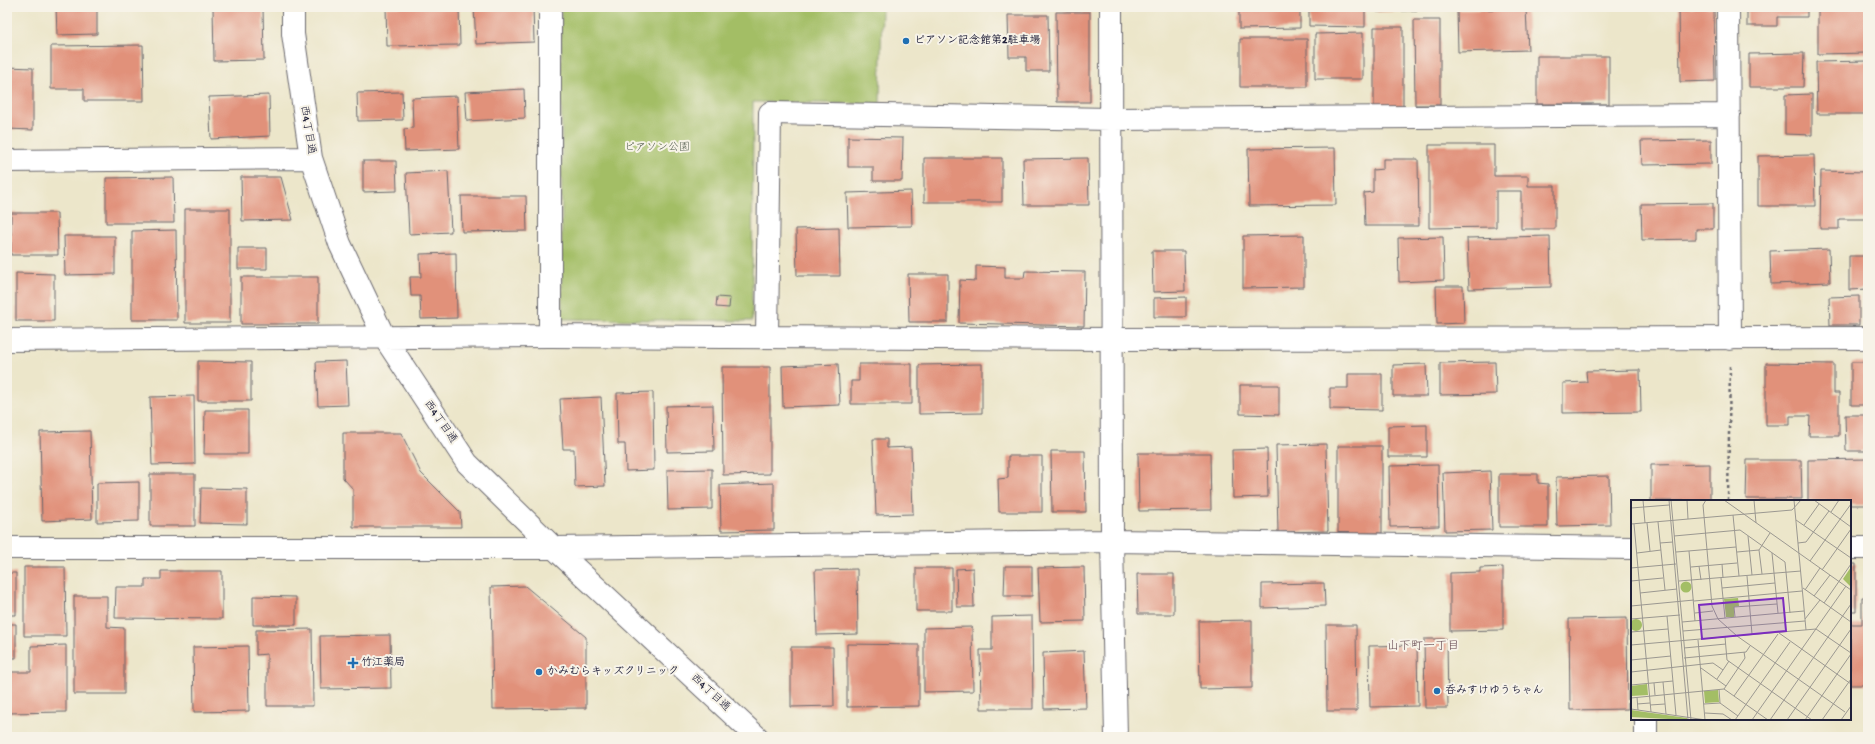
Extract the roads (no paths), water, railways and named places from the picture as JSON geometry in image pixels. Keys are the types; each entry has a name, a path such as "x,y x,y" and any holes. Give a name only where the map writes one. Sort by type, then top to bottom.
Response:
{"street":[{"name":"西4丁目通","path":"293,7 293,34 311,158 340,244 384,337 467,463 554,548 757,737"},
{"path":"550,7 550,336"},
{"path":"1111,7 1112,541 1116,737"},
{"path":"1728,7 1730,339"},
{"path":"767,336 770,113 1111,119 1728,115"},
{"path":"7,161 311,158"},
{"path":"7,340 550,336 1112,339 1868,338"},
{"path":"7,548 554,548 1112,541 1631,548"},
{"path":"1851,548 1868,548"},
{"path":"1646,720 1646,737"}],"place":[{"name":"ピアソン記念館第2駐車場","path":"906,41"},
{"name":"竹江薬局","path":"353,663"},
{"name":"かみむらキッズクリニック","path":"539,672"},
{"name":"呑みすけゆうちゃん","path":"1437,691"}],"district":[{"name":"山下町一丁目","path":"1423,647"}],"park label":[{"name":"ピアソン公園","path":"657,148"}]}
